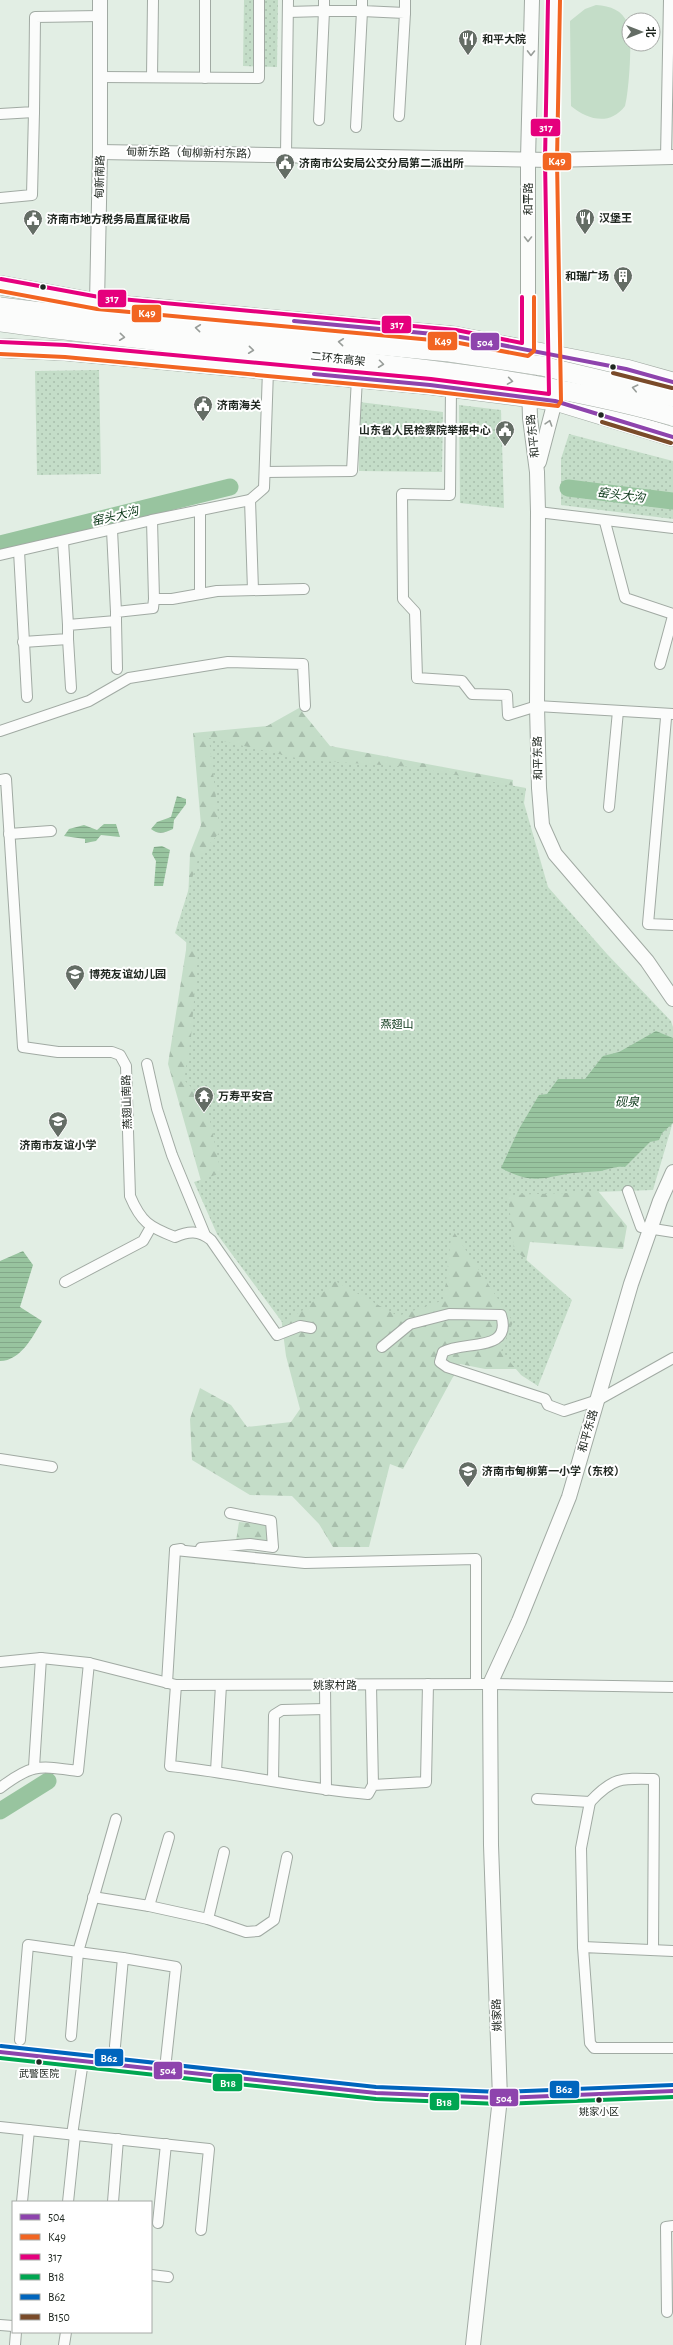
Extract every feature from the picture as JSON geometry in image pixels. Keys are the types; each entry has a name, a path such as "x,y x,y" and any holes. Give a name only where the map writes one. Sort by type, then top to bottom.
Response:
{"highway":[{"path":"0,285 98,303 455,336 626,369 673,382"},
{"path":"0,298 84,325"},
{"name":"二环东高架","path":"0,307 84,325 454,372 544,386 673,416"},
{"name":"二环东高架","path":"0,322 84,325 449,352 542,366 673,397"},
{"path":"0,329 84,325"},
{"path":"0,348 96,354 357,378 555,401 673,437"}],"main road":[{"name":"甸新南路","path":"96,354 100,152 100,0"},
{"name":"和平路","path":"529,399 527,161 532,0"},
{"path":"554,0 551,163 555,401"},
{"name":"甸新东路（甸柳新村东路）","path":"100,152 286,155 527,161 551,163 670,157"},
{"name":"和平东路","path":"529,399 537,472 537,706 539,788 542,825 555,854 647,961 673,999"},
{"name":"和平东路","path":"537,472 555,401"},
{"name":"和平东路","path":"483,1684 519,1621 569,1497 631,1284 652,1228 660,1201 673,1172"},
{"name":"姚家路","path":"473,2345 500,2098 491,1845 483,1684"},
{"path":"0,2052 376,2093 500,2098 673,2091"}],"street":[{"path":"152,77 153,0"},
{"path":"205,0 205,78"},
{"path":"100,77 259,78 259,0"},
{"path":"286,155 288,0"},
{"path":"319,120 324,0"},
{"path":"356,127 362,0"},
{"path":"399,116 406,0"},
{"path":"670,4 670,157"},
{"path":"288,12 362,11 405,13"},
{"path":"0,198 32,195 35,17 100,16"},
{"path":"0,114 34,112"},
{"path":"0,555 152,520 250,500 264,488 268,370"},
{"path":"265,472 352,472 357,378"},
{"path":"451,388 450,495 402,494 402,599 415,612 417,678 462,681 472,694 507,695 508,715 537,706 669,716 648,924 673,926"},
{"path":"250,500 253,590"},
{"path":"200,510 200,594"},
{"path":"538,512 605,522 673,528"},
{"path":"68,625 153,608 152,520"},
{"path":"605,522 625,598 673,615 660,664"},
{"path":"112,530 117,669"},
{"path":"63,541 71,688"},
{"path":"19,551 27,697"},
{"path":"154,599 172,599 217,591 304,589"},
{"path":"23,642 68,639"},
{"path":"0,730 89,701 129,678 228,662 303,664 305,706"},
{"path":"609,808 618,711"},
{"name":"燕翅山南路","path":"0,780 6,779 23,1047 58,1052 112,1052 120,1055 126,1066 130,1196 137,1213 151,1226 174,1236 189,1231 205,1235"},
{"path":"9,834 51,831"},
{"path":"147,1064 157,1109 172,1155 205,1235 211,1240 277,1335 300,1326 311,1328"},
{"path":"628,1191 641,1227 673,1232"},
{"path":"65,1282 143,1241 151,1226"},
{"path":"382,1347 410,1324 417,1322 449,1314 502,1315 504,1324 502,1336 495,1341 452,1347 443,1352 440,1362 447,1367 545,1399 548,1405 564,1411 598,1400 673,1358"},
{"path":"0,1459 52,1467"},
{"path":"175,1550 250,1544 273,1547 271,1521 230,1513"},
{"path":"175,1550 305,1563 476,1559 483,1684"},
{"path":"175,1550 170,1766 216,1771 326,1790 368,1794 373,1785 371,1685"},
{"path":"34,1767 41,1658"},
{"name":"姚家村路","path":"0,1662 41,1658 89,1663 171,1684 483,1684 673,1687"},
{"path":"0,1788 15,1776 34,1767 78,1771 89,1663"},
{"path":"373,1785 426,1782 428,1684"},
{"path":"216,1771 221,1685"},
{"path":"325,1685 326,1790"},
{"path":"273,1781 274,1715 282,1710 325,1709"},
{"path":"653,1950 654,1779 621,1778 600,1792 590,1802 581,1848 583,1947 590,2043 594,2048 673,2048"},
{"path":"537,1799 590,1802"},
{"path":"71,2036 78,1952 116,1819"},
{"path":"149,1906 169,1837"},
{"path":"208,1919 224,1852"},
{"path":"93,1897 149,1906 208,1919 246,1932 258,1931 274,1920 287,1857"},
{"path":"20,2040 28,1945 176,1967 165,2069"},
{"path":"583,1947 673,1951"},
{"path":"115,2046 123,1958"},
{"path":"68,2201 73,2135 83,2061"},
{"path":"0,2127 209,2149 201,2230"},
{"path":"22,2201 29,2130"},
{"path":"113,2201 118,2139"},
{"path":"158,2223 166,2144"},
{"path":"667,2312 666,2227 673,2226"},
{"path":"152,2275 168,2277"},
{"path":"0,2325 12,2326"},
{"path":"15,2345 16,2333"},
{"path":"64,2345 66,2333"}],"green space":[{"path":"244,0 278,0 277,67 243,66"},
{"path":"596,5 606,6 621,14 621,52 630,52 628,89 625,106 613,116 606,118 599,119 584,115 571,106 570,21 585,9"},
{"path":"99,370 101,474 37,475 35,371"},
{"path":"359,402 443,412 442,472 359,471"},
{"path":"459,405 501,410 504,508 460,503"},
{"path":"569,434 673,461 673,519 561,505 561,459"},
{"name":"燕翅山","path":"299,708 330,746 513,780 506,870 598,1191 627,1226 623,1249 530,1242 524,1272 534,1369 485,1369 460,1364 403,1469 390,1464 369,1547 333,1547 319,1524 292,1496 250,1495 192,1460 190,1419 200,1388 231,1405 247,1427 291,1422 300,1409 286,1356 280,1309 203,1188 168,1064 186,950 190,853 201,825 193,733 267,726"},
{"name":"燕翅山","path":"209,738 305,760 413,767 526,788 524,803 548,887 607,954 671,1021 673,1027 673,1122 653,1190 508,1195 514,1249 572,1300 538,1386 521,1375 501,1351 513,1322 452,1229 444,1300 398,1316 335,1281 305,1309 282,1322 217,1234 194,1182 221,1173 206,1102 184,1080 191,1037 198,952 175,933 199,856 220,832"},
{"path":"239,1522 267,1525 267,1543 236,1541"}],"water":[{"path":"177,796 186,799 186,804 174,820 173,829 162,833 151,829 157,822 171,817"},
{"path":"104,824 116,824 120,837 101,835 96,841 85,843 85,839 64,836 69,829 84,825 97,830"},
{"path":"162,846 170,850 163,886 154,886 156,861 152,854 154,847"},
{"name":"砚泉","path":"656,1031 673,1038 673,1123 662,1133 659,1140 650,1142 625,1167 616,1167 601,1171 573,1173 537,1179 521,1177 501,1168 519,1129 539,1095 547,1094 558,1079 585,1079 603,1056 619,1052"},
{"path":"23,1251 33,1265 20,1307 42,1321 26,1347 14,1357 0,1361 0,1261"}],"waterway":[{"name":"窑头大沟","path":"0,544 230,487"},
{"name":"窑头大沟","path":"568,488 673,501"},
{"path":"0,1811 48,1781"}],"transit line":[{"name":"317","path":"0,342 66,345 431,379 549,394 545,160 548,0"},
{"name":"K49","path":"0,354 65,357 429,391 558,406 561,401 557,160 560,0"},
{"name":"317","path":"1,279 99,297 456,330 522,343 522,297"},
{"name":"K49","path":"0,291 97,309 454,342 528,356 534,351 534,297"},
{"name":"504","path":"294,321 455,336 626,369 673,382"},
{"name":"B150","path":"613,373 672,388"},
{"name":"504","path":"314,374 430,385 555,401 673,437"},
{"name":"B150","path":"602,422 671,443"},
{"name":"B62","path":"1,2046 376,2087 500,2092 673,2085"},
{"name":"504","path":"0,2052 376,2093 500,2098 673,2091"},
{"name":"B18","path":"0,2058 376,2099 500,2104 673,2097"}],"place":[{"name":"和平大院","path":"468,56"},
{"name":"济南市公安局公交分局第二派出所","path":"285,180"},
{"name":"汉堡王","path":"585,235"},
{"name":"济南市地方税务局直属征收局","path":"33,236"},
{"name":"和瑞广场","path":"623,293"},
{"name":"济南海关","path":"203,422"},
{"name":"山东省人民检察院举报中心","path":"505,447"},
{"name":"博苑友谊幼儿园","path":"75,991"},
{"name":"万寿平安宫","path":"204,1113"},
{"name":"济南市友谊小学","path":"58,1138"},
{"name":"济南市甸柳第一小学（东校）","path":"468,1488"},
{"name":"武警医院","path":"39,2062"},
{"name":"姚家小区","path":"599,2100"}]}
